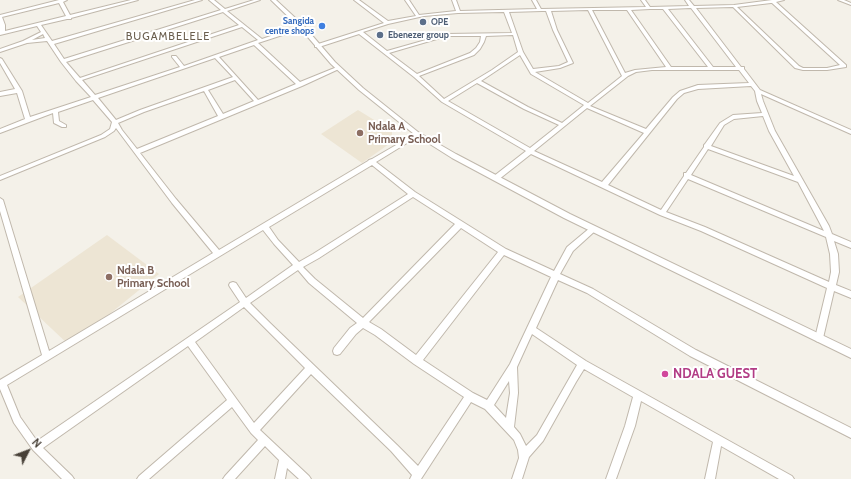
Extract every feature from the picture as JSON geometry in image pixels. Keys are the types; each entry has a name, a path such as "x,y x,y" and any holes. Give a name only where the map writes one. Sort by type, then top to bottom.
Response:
{"street":[{"path":"65,0 0,17 3,25 1,34 136,0"},
{"path":"25,42 51,41 200,0"},
{"path":"211,0 262,41"},
{"path":"63,61 258,0"},
{"path":"272,0 302,27 317,46 339,68 362,89 416,133 496,178 593,229 627,243 851,354"},
{"path":"356,0 387,23"},
{"path":"454,0 458,12"},
{"path":"534,0 540,11"},
{"path":"643,0 650,8"},
{"path":"687,0 742,68 758,91 772,131 799,180 821,215 830,237 835,272 819,338"},
{"path":"756,0 760,4"},
{"path":"317,46 361,33 387,23 418,16 458,12 734,6 760,4 782,0"},
{"path":"840,0 851,4"},
{"path":"60,1 69,18"},
{"path":"409,1 418,16"},
{"path":"734,6 797,67 803,69 827,69 844,66 773,2"},
{"path":"665,8 711,67"},
{"path":"629,9 669,68"},
{"path":"532,71 560,67 571,63 555,30 548,10"},
{"path":"590,10 624,76"},
{"path":"506,11 521,52 536,75 587,105 647,132"},
{"path":"39,25 63,61 115,122 136,152 218,254"},
{"path":"78,80 243,25"},
{"path":"0,131 28,120 56,112 302,27"},
{"path":"0,51 25,42 44,32"},
{"path":"361,33 387,52 444,101 530,151 662,213 702,229 851,295"},
{"path":"253,34 280,35"},
{"path":"416,76 472,54 478,49 484,34"},
{"path":"387,52 447,35 514,34"},
{"path":"255,44 300,85"},
{"path":"444,101 521,52"},
{"path":"174,57 183,68"},
{"path":"217,57 257,102"},
{"path":"0,59 3,70 19,91 28,120"},
{"path":"136,152 339,68"},
{"path":"619,68 635,71 669,68 742,68"},
{"path":"496,178 624,76 635,71"},
{"path":"108,133 112,130 115,122 236,78"},
{"path":"477,81 526,108 563,125"},
{"path":"603,186 675,98 682,92 698,87 752,84"},
{"path":"205,89 222,117"},
{"path":"0,94 19,91"},
{"path":"758,91 851,132"},
{"path":"56,112 56,122 64,126"},
{"path":"662,213 686,175 722,124 728,119 766,114"},
{"path":"0,178 108,133 120,131"},
{"path":"69,479 36,447 18,420 1,384 405,142 416,133"},
{"path":"706,146 799,180"},
{"path":"371,161 413,194 459,225 503,251 590,291 693,353 851,433"},
{"path":"686,175 851,245"},
{"path":"36,447 298,266 329,249 413,194"},
{"path":"0,200 47,357"},
{"path":"337,351 350,334 363,323 459,225"},
{"path":"264,226 276,242 312,281 363,323 378,332 416,361 488,406 509,428 523,449 524,455 517,479"},
{"path":"488,406 513,367 556,275 572,247 593,229"},
{"path":"416,361 503,251"},
{"path":"233,285 245,303 394,448 416,476 470,396"},
{"path":"531,329 583,364 789,479"},
{"path":"190,342 254,430 306,479"},
{"path":"524,455 540,438 583,364"},
{"path":"509,428 514,393 513,367"},
{"path":"254,430 311,368"},
{"path":"611,479 630,426 638,394"},
{"path":"142,479 232,401"},
{"path":"228,479 264,440"},
{"path":"710,479 718,440"},
{"path":"280,479 284,458"}],"shaded area":[{"path":"358,110 392,131 392,142 362,163 321,134"},
{"path":"107,235 159,274 70,346 18,297"}],"place":[{"name":"OPE","path":"423,22"},
{"name":"Sangida centre shops","path":"322,26"},
{"name":"Ebenezer group","path":"380,35"},
{"name":"Ndala A Primary School","path":"360,133"},
{"name":"Ndala B Primary School","path":"109,277"},
{"name":"NDALA GUEST","path":"665,374"}],"district":[{"name":"BUGAMBELELE","path":"168,37"}]}
